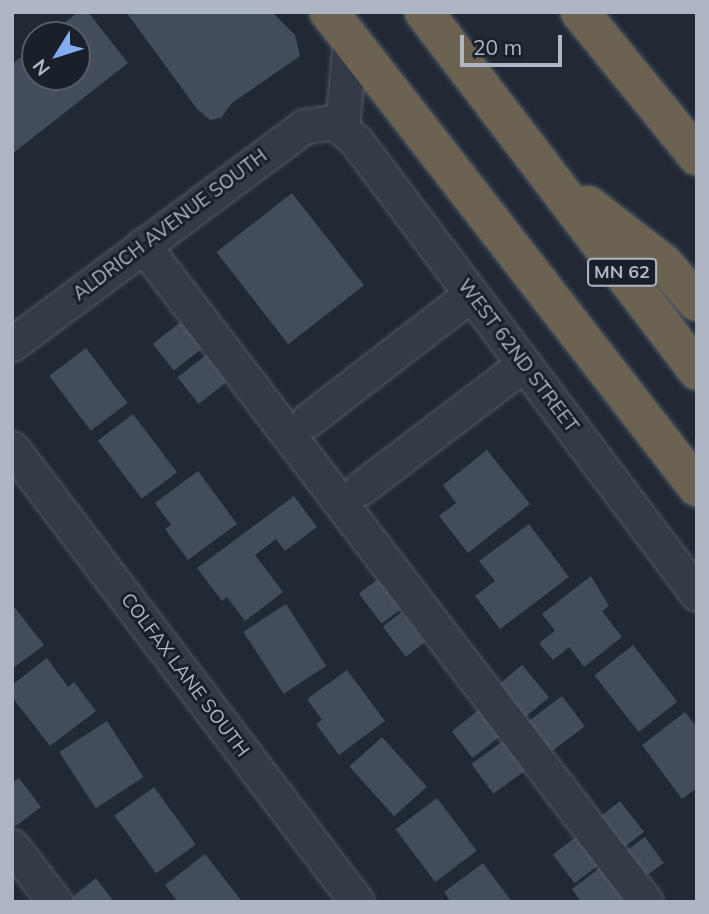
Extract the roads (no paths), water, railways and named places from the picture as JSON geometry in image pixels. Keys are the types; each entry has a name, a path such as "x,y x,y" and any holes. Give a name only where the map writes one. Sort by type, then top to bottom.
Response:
{"highway":[{"name":"MN 62","path":"424,12 697,370"},
{"path":"580,12 697,156"},
{"path":"339,26 697,487"},
{"path":"547,173 664,264 697,302"}],"street":[{"path":"339,26 339,125"},
{"name":"ALDRICH AVENUE SOUTH","path":"12,344 304,126 339,125"},
{"name":"WEST 62ND STREET","path":"339,125 471,294 697,594"},
{"path":"143,244 646,902"},
{"path":"308,421 471,294"},
{"path":"361,488 524,364"},
{"name":"COLFAX LANE SOUTH","path":"12,448 357,902"},
{"path":"12,846 55,902"}]}
